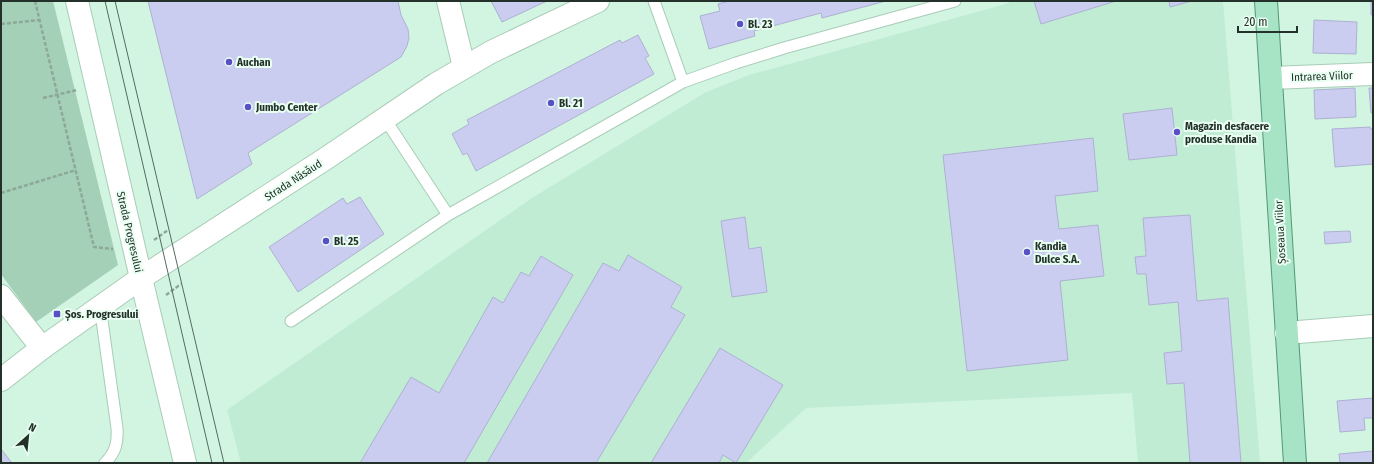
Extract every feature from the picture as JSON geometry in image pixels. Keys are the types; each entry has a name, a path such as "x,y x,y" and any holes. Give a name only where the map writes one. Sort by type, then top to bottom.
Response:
{"main road":[{"name":"Șoseaua Viilor","path":"1266,1 1294,463"}],"street":[{"name":"Strada Progresului","path":"77,1 184,463"},
{"path":"448,1 464,67"},
{"name":"Strada Năsăud","path":"1,380 42,348 141,278 385,119 436,84 491,52 598,1"},
{"name":"Intrarea Viilor","path":"1271,78 1373,74"},
{"path":"1,296 42,348"},
{"path":"1286,333 1373,326"}],"lane":[{"path":"654,1 683,82"},
{"path":"291,321 448,215 683,82 784,48 955,1"},
{"path":"385,119 448,215"},
{"path":"100,306 118,440 116,449 105,463"}],"path":[{"path":"35,1 94,246 135,252"},
{"path":"1,24 40,20"},
{"path":"43,98 58,95"},
{"path":"1,193 76,170"}],"shaded area":[{"path":"1,1 53,1 118,265 36,322 1,274"},
{"path":"1009,1 1223,1 1260,463 1138,463 1132,393 806,408 746,463 241,463 227,410 532,198 706,92 749,75 1009,3"}],"building":[{"name":"Jumbo Center","path":"148,1 398,1 401,15 408,29 409,38 407,46 401,57 248,153 252,164 197,199"},
{"path":"491,1 547,1 502,22"},
{"name":"Bl. 23","path":"729,1 886,1 822,18 821,13 754,31 755,36 709,49 700,16 720,11 718,4"},
{"path":"1034,1 1116,1 1041,24"},
{"path":"1169,1 1192,1 1170,7"},
{"path":"1371,1 1373,1 1373,15 1371,15"},
{"path":"1314,20 1357,22 1356,54 1313,53"},
{"name":"Bl. 21","path":"638,35 649,56 645,58 654,74 476,171 467,153 463,155 452,134 469,124 467,120 620,40 622,43"},
{"path":"1355,88 1356,117 1315,119 1314,90"},
{"path":"1369,88 1373,88 1373,113 1371,113"},
{"path":"1172,108 1177,155 1129,160 1123,114"},
{"path":"1370,127 1373,129 1373,164 1335,167 1332,129"},
{"name":"Kandia Dulce S.A.","path":"1093,138 1098,191 1055,196 1059,229 1098,225 1104,276 1060,281 1068,360 967,371 943,155"},
{"name":"Bl. 25","path":"360,197 384,234 298,292 269,247 343,198 347,204"},
{"path":"1190,215 1197,301 1228,298 1241,463 1190,463 1184,383 1167,384 1164,353 1182,351 1178,302 1149,305 1146,274 1137,274 1135,257 1146,256 1143,218"},
{"path":"745,217 749,249 761,247 767,292 732,297 721,221"},
{"path":"1350,231 1351,242 1325,244 1324,232"},
{"path":"628,255 682,287 671,307 685,315 596,463 487,463 603,263 619,271"},
{"path":"541,256 573,275 464,463 360,463 411,377 439,393 493,297 503,303 521,272 529,276"},
{"path":"720,348 783,385 736,463 723,455 719,463 651,463"},
{"path":"1373,398 1373,418 1364,418 1365,430 1340,432 1337,401"},
{"path":"1,449 12,463 1,463"},
{"path":"1373,451 1373,463 1340,463 1339,454"}],"tram line":[{"path":"105,1 212,463"},
{"path":"115,1 224,463"}],"place":[{"name":"Bl. 23","path":"740,24"},
{"name":"Auchan","path":"229,62"},
{"name":"Bl. 21","path":"551,103"},
{"name":"Jumbo Center","path":"248,107"},
{"name":"Magazin desfacere produse Kandia","path":"1177,132"},
{"name":"Bl. 25","path":"326,241"},
{"name":"Kandia Dulce S.A.","path":"1027,252"},
{"name":"Șos. Progresului","path":"57,314"}]}
